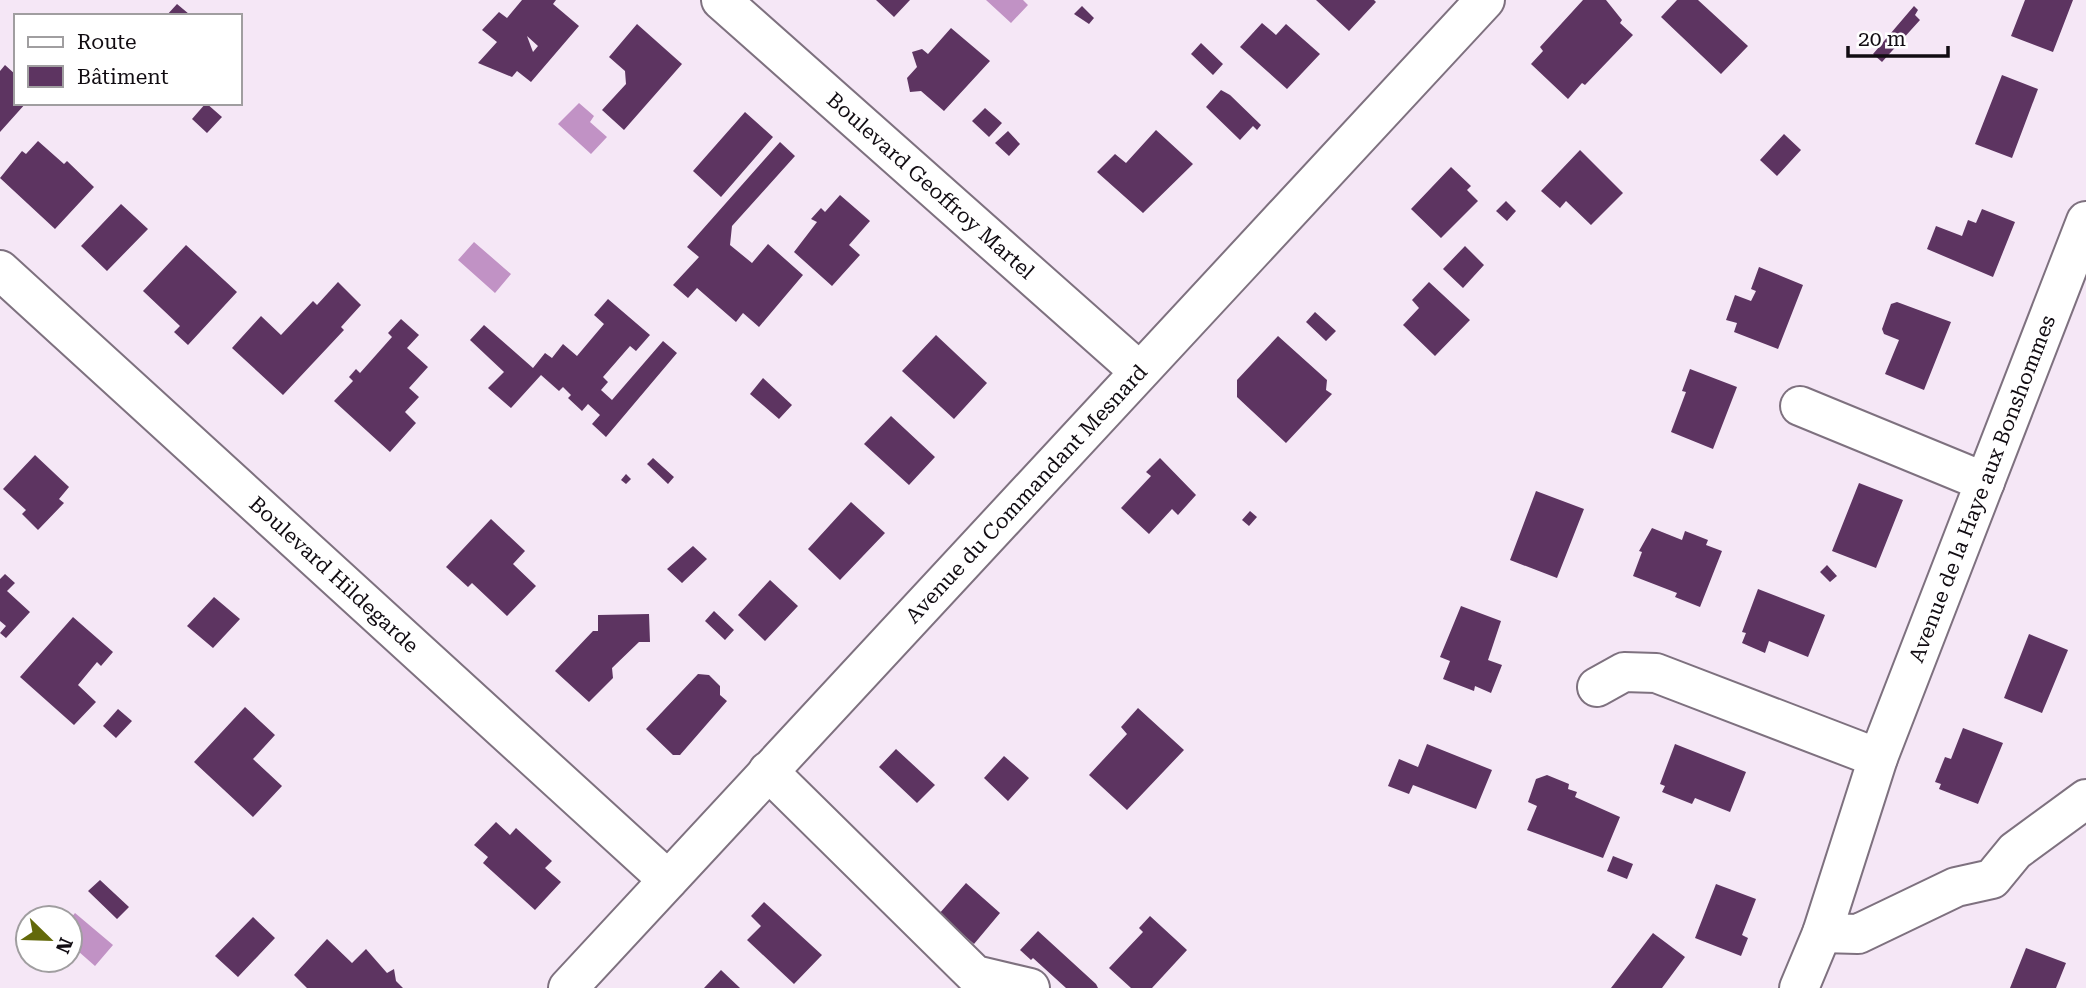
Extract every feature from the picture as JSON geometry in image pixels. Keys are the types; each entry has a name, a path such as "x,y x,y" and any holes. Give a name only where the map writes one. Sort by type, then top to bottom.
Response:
{"street":[{"name":"Boulevard Geoffroy Martel","path":"721,0 1139,371"},
{"name":"Avenue du Commandant Mesnard","path":"568,988 1485,0"},
{"name":"Avenue de la Haye aux Bonshommes","path":"1799,988 1822,933 1878,758 2086,221"},
{"name":"Boulevard Hildegarde","path":"0,270 668,880"},
{"path":"1800,406 1985,482"},
{"path":"1597,687 1624,672 1656,673 1878,758"},
{"path":"768,771 975,975 1030,988"},
{"path":"1822,933 1858,934 1956,887 1992,879 2015,851 2086,799"}],"shaded area":[{"path":"986,0 1023,0 1028,5 1011,23"},
{"path":"579,103 594,116 590,122 607,137 591,154 558,124"},
{"path":"474,242 511,274 495,293 458,260"},
{"path":"84,921 113,945 95,966 84,956"}],"building":[{"path":"522,0 556,0 553,4 579,26 531,82 517,71 512,77 478,63 497,42 482,30 499,12 507,18","holes":["527,36 538,46 533,52"]},
{"path":"876,0 910,0 894,17"},
{"path":"1316,0 1374,0 1376,2 1349,31"},
{"path":"1583,0 1606,0 1622,20 1620,23 1633,35 1568,99 1531,64 1543,51 1540,47"},
{"path":"1677,0 1698,0 1748,46 1721,74 1661,17"},
{"path":"2025,0 2073,0 2053,52 2011,36"},
{"path":"177,4 189,14 168,14"},
{"path":"1082,6 1094,18 1089,24 1074,14"},
{"path":"1914,6 1918,10 1915,15 1920,20 1882,62 1873,54"},
{"path":"1262,23 1276,35 1286,24 1320,54 1287,89 1240,47"},
{"path":"637,24 682,64 624,130 602,110 626,84 625,71 609,57"},
{"path":"951,28 990,61 944,111 921,91 910,92 907,78 917,67 912,52 922,49 928,54"},
{"path":"1201,43 1223,64 1213,75 1191,54"},
{"path":"5,65 14,73 14,105 24,105 0,132 0,71"},
{"path":"2002,75 2038,89 2012,158 1975,144"},
{"path":"1221,90 1230,95 1261,125 1257,130 1253,126 1240,140 1206,107"},
{"path":"204,105 208,105 222,117 207,133 192,119"},
{"path":"985,108 1002,123 989,137 972,121"},
{"path":"745,112 773,137 721,197 693,171"},
{"path":"1156,130 1193,164 1143,213 1097,172 1115,154 1126,163"},
{"path":"1008,131 1020,144 1009,156 995,143"},
{"path":"1784,134 1801,150 1777,176 1760,160"},
{"path":"38,141 64,164 67,161 94,187 55,229 0,178 22,151 26,154"},
{"path":"780,142 795,156 732,226 730,245 752,263 768,244 803,275 759,327 743,313 736,322 697,288 688,298 673,285 699,257 687,247"},
{"path":"1580,150 1623,193 1591,225 1566,201 1560,208 1541,191"},
{"path":"1451,167 1471,186 1467,190 1478,201 1441,238 1411,209"},
{"path":"840,195 870,221 849,245 860,255 832,286 794,252 817,222 811,219 821,208 825,212"},
{"path":"1506,201 1516,211 1507,221 1496,211"},
{"path":"121,204 148,229 107,271 81,246"},
{"path":"1982,209 2015,222 1993,277 1927,249 1936,226 1962,236 1968,220 1976,223"},
{"path":"186,245 237,292 188,345 174,332 180,326 143,291"},
{"path":"1465,246 1484,265 1463,288 1443,269"},
{"path":"1759,267 1803,285 1778,349 1734,332 1737,323 1726,320 1735,295 1751,301 1756,291 1751,289"},
{"path":"338,282 361,305 341,327 344,330 283,395 232,348 261,316 281,335 313,301 317,305"},
{"path":"1429,282 1470,320 1435,356 1403,325 1419,308 1412,300"},
{"path":"608,299 650,335 636,351 630,346 603,377 608,382 601,390 612,400 663,341 677,353 606,437 592,424 600,415 588,404 582,411 568,398 571,395 563,387 559,391 541,375 511,408 488,388 504,372 470,340 484,325 533,368 545,353 552,358 563,344 577,356 604,324 594,315"},
{"path":"1897,302 1951,322 1924,390 1885,374 1899,340 1884,334 1882,329 1891,304"},
{"path":"1315,312 1336,331 1326,341 1306,322"},
{"path":"401,319 419,335 407,348 428,367 409,388 419,397 405,412 416,423 390,452 334,401 353,381 349,377 356,369 360,373 392,337 388,333"},
{"path":"936,335 987,383 954,419 902,371"},
{"path":"1278,336 1327,380 1326,390 1332,394 1286,443 1237,397 1237,380"},
{"path":"1690,369 1737,387 1713,449 1671,432 1686,392 1682,391"},
{"path":"763,378 792,405 779,419 750,394"},
{"path":"891,416 935,457 909,485 864,444"},
{"path":"35,455 69,487 59,499 64,503 38,530 22,514 26,510 3,489"},
{"path":"653,458 674,477 668,484 647,464"},
{"path":"1160,458 1196,495 1178,515 1172,509 1149,534 1121,508 1151,476 1146,472"},
{"path":"626,474 631,479 626,484 621,480"},
{"path":"1859,483 1903,500 1876,568 1832,551"},
{"path":"1536,491 1584,509 1557,578 1510,560"},
{"path":"851,502 885,533 840,580 808,549"},
{"path":"1250,511 1257,517 1249,526 1242,520"},
{"path":"491,519 525,551 513,564 536,586 507,616 472,583 468,587 446,567"},
{"path":"1652,528 1682,540 1685,531 1708,540 1706,545 1722,551 1700,607 1675,597 1677,593 1633,576 1642,552 1639,551"},
{"path":"693,546 707,559 682,583 667,569"},
{"path":"1827,565 1837,576 1830,582 1820,572"},
{"path":"5,574 15,583 7,591 30,612 6,638 0,633 6,626 0,621 0,579"},
{"path":"770,580 798,606 765,641 738,615"},
{"path":"1758,589 1825,615 1808,657 1769,641 1765,653 1742,643 1746,633 1742,632"},
{"path":"214,597 240,619 213,648 187,626"},
{"path":"1461,606 1501,621 1488,660 1502,665 1491,693 1475,686 1474,691 1443,679 1450,661 1440,657"},
{"path":"714,611 734,630 725,640 705,621"},
{"path":"649,614 650,642 639,642 612,668 613,678 589,702 555,671 593,631 598,631 598,615"},
{"path":"73,617 113,652 101,666 97,662 78,685 96,702 74,725 20,677"},
{"path":"2029,634 2068,650 2042,713 2004,698"},
{"path":"698,674 709,675 720,686 720,695 727,701 680,755 673,755 646,729"},
{"path":"245,707 275,735 253,759 282,786 253,817 194,762"},
{"path":"1138,708 1184,750 1127,810 1089,775 1127,734 1121,727"},
{"path":"118,709 132,721 116,738 103,726"},
{"path":"1963,728 2003,743 1978,804 1939,789 1941,784 1935,782 1945,757 1951,759"},
{"path":"1427,744 1492,770 1476,809 1413,785 1409,794 1388,786 1399,759 1418,767"},
{"path":"1675,744 1746,772 1730,812 1695,798 1692,804 1662,792 1665,786 1660,784"},
{"path":"896,749 935,785 917,803 879,767"},
{"path":"1004,756 1029,778 1008,801 984,778"},
{"path":"1547,775 1569,784 1568,789 1577,792 1575,797 1620,817 1603,858 1527,830 1537,806 1528,802 1536,779"},
{"path":"496,822 510,835 516,828 552,861 545,868 561,882 535,910 483,863 488,857 474,845"},
{"path":"1613,856 1633,864 1627,879 1607,871"},
{"path":"100,880 129,907 117,919 88,891"},
{"path":"966,883 1000,913 974,944 939,914"},
{"path":"1716,884 1756,899 1742,935 1748,938 1741,956 1695,938"},
{"path":"764,902 822,955 794,984 747,940 761,926 751,916"},
{"path":"1150,916 1187,950 1152,988 1131,988 1109,968 1143,932 1139,928"},
{"path":"253,917 275,938 238,977 215,956"},
{"path":"1038,931 1098,988 1066,988 1033,958 1031,960 1020,950"},
{"path":"1653,933 1685,957 1662,988 1611,988"},
{"path":"327,939 352,963 366,949 387,973 394,969 396,981 403,988 307,988 294,975"},
{"path":"2026,948 2066,963 2056,988 2010,988"},
{"path":"721,970 740,988 704,988"}]}
